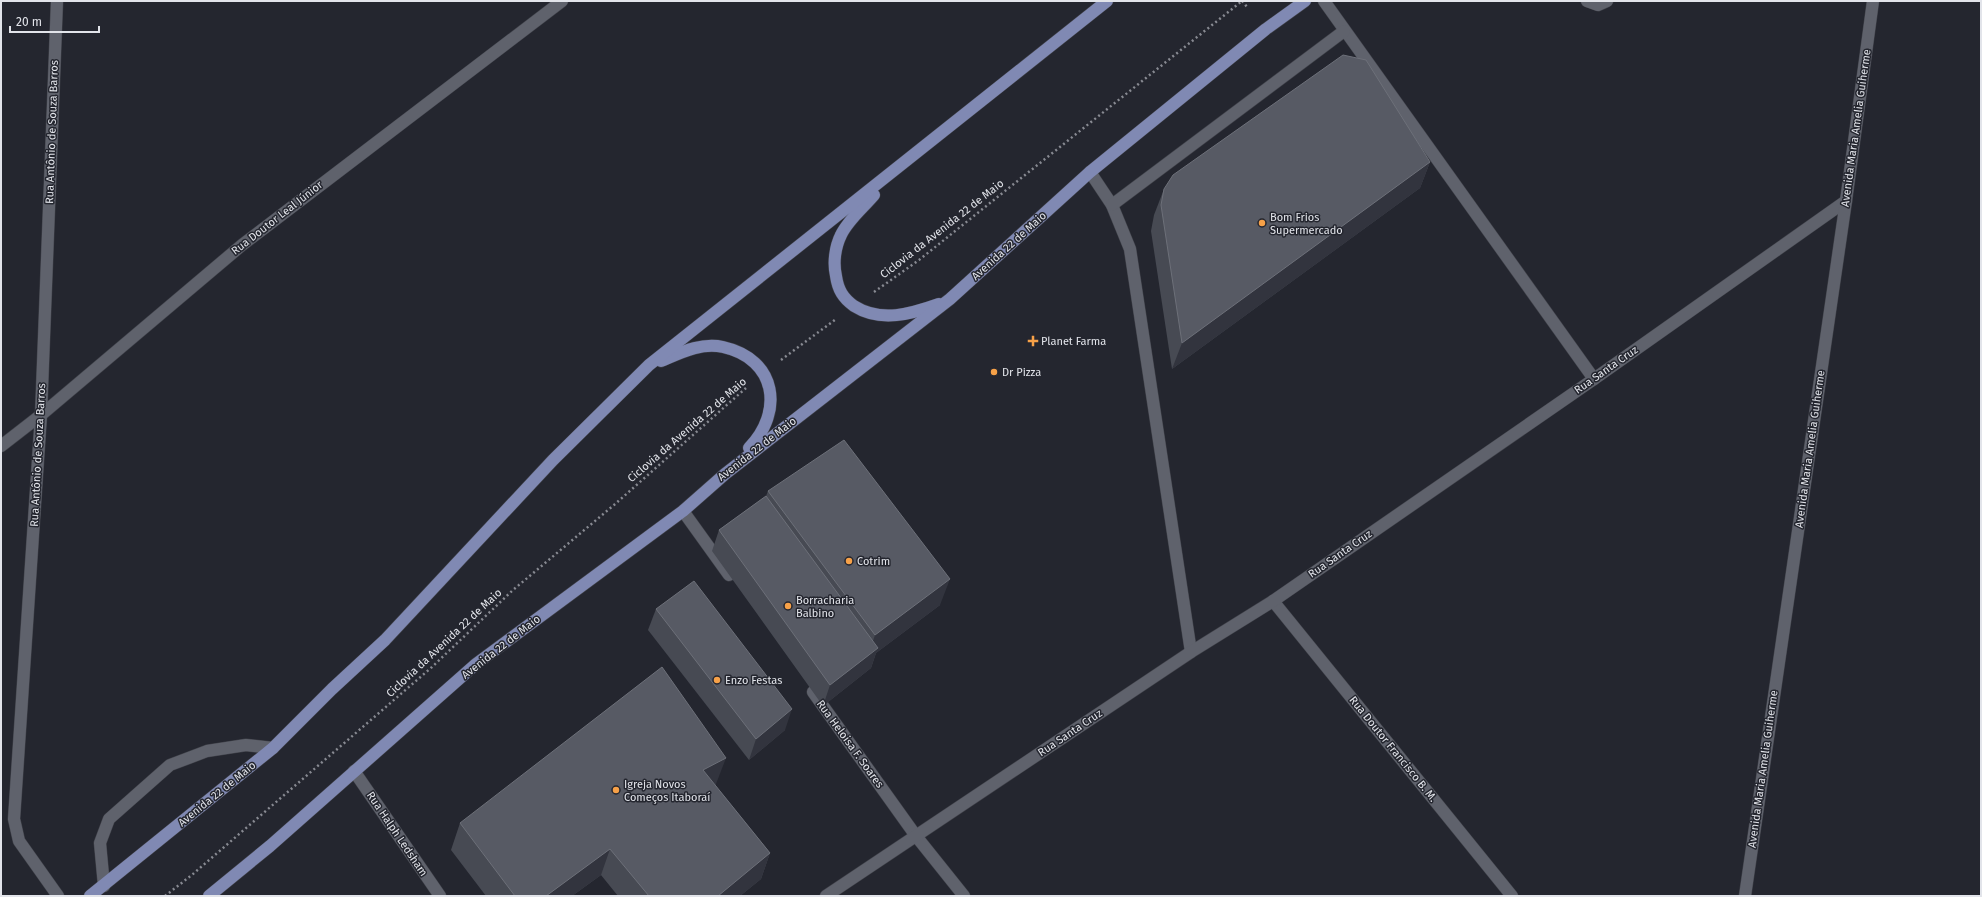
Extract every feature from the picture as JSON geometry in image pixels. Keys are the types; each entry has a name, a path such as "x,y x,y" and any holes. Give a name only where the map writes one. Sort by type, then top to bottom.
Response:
{"main road":[{"name":"Avenida 22 de Maio","path":"90,896 273,748 332,689 385,640 548,466 649,365 1107,1"},
{"name":"Avenida 22 de Maio","path":"209,896 270,846 476,664 683,511 725,474 950,299 1090,172 1266,29 1305,1"},
{"path":"893,172 841,234 836,249 834,265 839,290 847,301 861,311 875,315 896,316 915,312 950,299"},
{"path":"649,365 700,346 722,347 742,354 756,364 768,378 771,396 768,418 759,438 725,474"}],"street":[{"name":"Rua Antônio de Souza Barros","path":"57,1 42,415 14,819 19,841 58,896"},
{"name":"Rua Doutor Leal Júnior","path":"1,446 42,415 242,245 562,1"},
{"path":"1324,1 1344,31 1594,378"},
{"path":"1587,1 1598,5 1607,1"},
{"name":"Avenida Maria Amelia Guiherme","path":"1745,896 1846,201 1873,1"},
{"path":"1112,205 1344,31"},
{"path":"1090,172 1112,205 1130,249 1191,652"},
{"name":"Rua Santa Cruz","path":"826,896 1191,652 1273,601 1846,201"},
{"path":"683,511 735,583"},
{"name":"Rua Doutor Francisco B. M.","path":"1273,601 1512,896"},
{"name":"Rua Heloisa F. Soares","path":"804,680 916,836 964,896"},
{"path":"104,886 100,843 108,819 170,764 207,751 246,745 273,748"},
{"name":"Rua Halph Ledsham","path":"354,771 440,896"}],"path":[{"path":"1242,1 1248,8"},
{"name":"Ciclovia da Avenida 22 de Maio","path":"165,896 199,869 432,667 514,590 764,374 919,260 1242,1"}],"building":[{"name":"Bom Frios Supermercado","path":"1343,55 1366,60 1430,162 1182,343 1161,205 1164,189 1173,175"},
{"name":"Cotrim","path":"844,440 950,579 875,635 768,491"},
{"name":"Borracharia Balbino","path":"766,496 878,648 830,685 719,530"},
{"path":"694,581 792,709 756,739 656,609"},
{"name":"Igreja Novos Começos Itaboraí","path":"662,667 726,758 703,770 770,853 718,896 649,896 610,849 546,896 515,896 460,823"}],"place":[{"name":"Bom Frios Supermercado","path":"1262,223"},
{"name":"Planet Farma","path":"1033,341"},
{"name":"Dr Pizza","path":"994,372"},
{"name":"Cotrim","path":"849,561"},
{"name":"Borracharia Balbino","path":"788,606"},
{"name":"Enzo Festas","path":"717,680"},
{"name":"Igreja Novos Começos Itaboraí","path":"616,790"}]}
